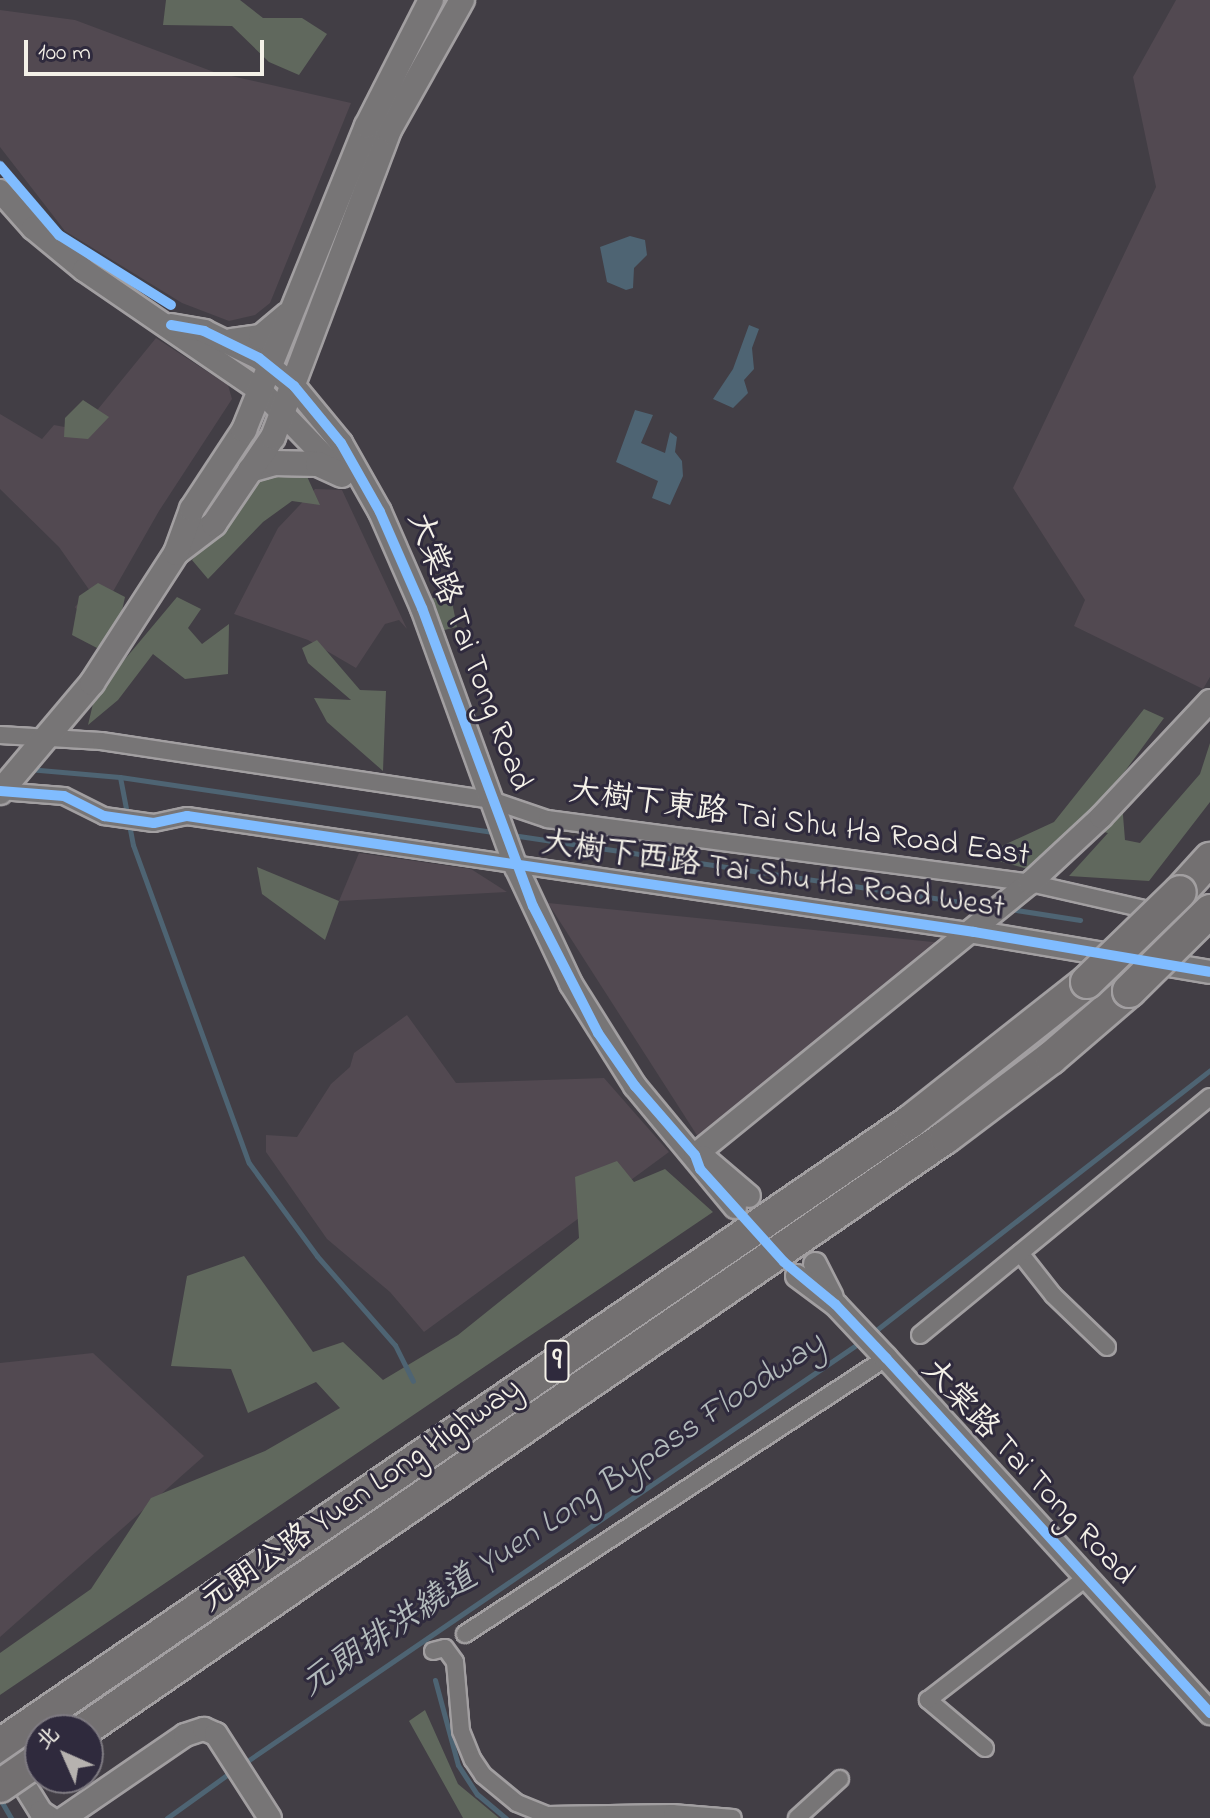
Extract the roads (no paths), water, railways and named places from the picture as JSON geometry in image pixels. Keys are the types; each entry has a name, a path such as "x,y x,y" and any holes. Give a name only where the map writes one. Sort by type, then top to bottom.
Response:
{"highway":[{"name":"元朗公路 Yuen Long Highway","path":"7,1741 911,1121 1087,982 1210,859"},
{"name":"元朗公路 Yuen Long Highway","path":"104,1716 946,1137 1051,1058 1129,991 1210,911"},
{"path":"0,1786 24,1770"}],"main road":[{"path":"2,789 92,683 176,553 192,509 244,430 389,74 431,0"},
{"path":"176,553 214,524 285,412 347,230 389,130 462,0"},
{"path":"232,341 261,337 295,305"},
{"path":"250,470 274,463 318,464 342,475"}],"street":[{"name":"大棠路 Tai Tong Road","path":"0,191 33,228 84,270 171,325 261,391 285,412 342,475 374,501"},
{"name":"大棠路 Tai Tong Road","path":"171,325 232,341 271,367 294,386 341,443 374,501 422,608 514,862 598,1033 695,1155 700,1169 742,1202"},
{"path":"695,1155 1025,887 1101,817 1210,701"},
{"name":"大樹下東路 Tai Shu Ha Road East","path":"0,735 44,738 493,805 547,819 1025,887 1210,923"},
{"name":"大樹下西路 Tai Shu Ha Road West","path":"2,789 64,796 115,818 146,821 187,816 472,859 514,862 979,927 1210,972"},
{"path":"920,1335 1210,1097"},
{"path":"1020,1253 1053,1295 1107,1347"},
{"name":"大棠路 Tai Tong Road","path":"806,1270 1210,1713"},
{"path":"465,1634 886,1358"},
{"path":"985,1748 928,1700 1086,1578"},
{"path":"433,1651 445,1648 455,1662 461,1731 473,1760 483,1775 517,1803 547,1815 672,1813 733,1818"},
{"path":"64,1818 185,1735 204,1729 216,1734 270,1818"},
{"path":"7,1741 46,1815"},
{"path":"797,1818 840,1779"}],"water":[{"path":"630,236 645,240 647,255 634,268 633,288 626,290 607,282 600,247"},
{"path":"749,325 759,329 752,348 754,369 744,380 748,393 733,408 713,399 733,369"},
{"path":"635,410 653,415 641,443 665,453 670,432 677,437 675,452 682,461 683,476 670,505 652,498 658,481 616,462"}],"waterway":[{"path":"28,769 120,777 498,833"},
{"path":"120,777 133,845 249,1163 317,1256 395,1345 413,1381"},
{"path":"512,835 988,906"},
{"path":"1010,909 1080,920"},
{"name":"元朗排洪繞道 Yuen Long Bypass Floodway","path":"870,1335 1210,1070"},
{"name":"元朗排洪繞道 Yuen Long Bypass Floodway","path":"243,1764 862,1341"},
{"path":"435,1680 458,1765 477,1794 506,1818"},
{"name":"元朗排洪繞道 Yuen Long Bypass Floodway","path":"167,1818 231,1772"},
{"path":"0,1799 11,1818"}]}
